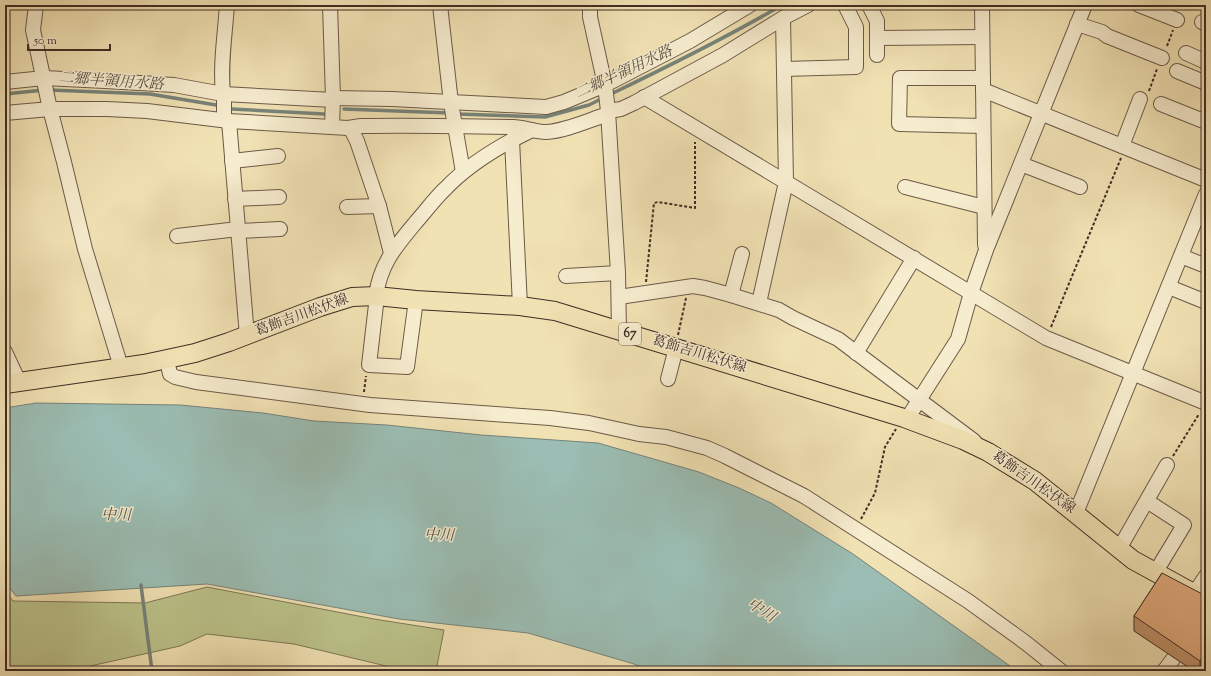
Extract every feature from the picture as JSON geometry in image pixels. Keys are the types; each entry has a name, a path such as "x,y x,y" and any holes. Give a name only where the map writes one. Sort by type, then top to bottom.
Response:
{"main road":[{"name":"葛飾吉川松伏線","path":"12,383 167,360 213,348 339,300 352,297 377,296 416,300 520,306 555,311 905,419 963,440 988,452 1035,481 1133,560 1200,597"}],"street":[{"path":"36,5 33,30 50,109 85,249 121,367"},
{"path":"228,5 222,49 221,81 232,160 247,336"},
{"path":"330,5 333,99 332,127"},
{"path":"440,5 451,103 462,172"},
{"path":"590,5 593,36 605,85 608,113 618,273 619,331"},
{"path":"5,82 44,78 174,85 223,94 333,99 392,99 546,107 564,102 605,85 690,41 750,5"},
{"path":"5,113 50,109 108,109 148,111 227,121 348,128 369,126 454,125 519,127 547,132 621,109 723,55 783,18 808,5"},
{"path":"784,69 856,67 856,27 846,5"},
{"path":"869,5 877,21 877,55"},
{"path":"982,5 984,207 986,250"},
{"path":"1140,5 1177,20"},
{"path":"905,419 958,339 971,292 986,250 1078,24 1082,6"},
{"path":"759,303 786,182 783,18"},
{"path":"1078,24 1102,32 1107,36 1162,58"},
{"path":"877,38 982,37"},
{"path":"1186,53 1206,62"},
{"path":"1177,71 1206,83"},
{"path":"983,126 899,124 900,78 983,84 1041,113 1206,180"},
{"path":"1124,147 1144,96"},
{"path":"644,97 1046,338 1206,403"},
{"path":"1161,104 1206,122"},
{"path":"348,128 357,140 379,206 391,253"},
{"path":"416,300 407,367 369,365 379,280 391,253 446,188 462,172 499,146 532,130"},
{"path":"512,140 520,306"},
{"path":"232,160 278,156"},
{"path":"1021,164 1080,187"},
{"path":"905,187 984,207"},
{"path":"1076,513 1181,256 1200,226 1206,194"},
{"path":"235,199 279,197"},
{"path":"347,207 379,206"},
{"path":"177,236 238,230 280,229"},
{"path":"731,295 742,254"},
{"path":"1181,256 1206,266"},
{"path":"856,353 914,258"},
{"path":"566,276 618,273"},
{"path":"619,297 689,286 705,288 779,310 838,339 988,452"},
{"path":"1169,287 1206,302"},
{"path":"668,379 675,348"},
{"path":"5,352 12,383"},
{"path":"167,360 170,374 175,377 196,382 362,404 550,418 589,423 638,434 666,437 689,443 725,456 804,496 968,602 1026,643 1061,671"},
{"path":"1119,549 1167,466"},
{"path":"1146,501 1184,525 1155,573"},
{"path":"1200,597 1206,576"},
{"path":"1164,671 1173,659"}],"path":[{"path":"1144,96 1162,58 1177,20"},
{"path":"645,293 654,204 658,202 695,208 695,133 698,129"},
{"path":"1048,333 1124,147"},
{"path":"675,348 689,286"},
{"path":"362,404 369,365"},
{"path":"1167,466 1206,403"},
{"path":"855,528 875,493 885,447 905,419"}],"green space":[{"path":"207,587 374,619 444,630 436,671 407,671 294,644 207,634 180,646 68,671 5,671 5,591 13,601 145,603"}],"water":[{"name":"中川","path":"36,403 180,405 263,413 314,421 387,425 481,435 598,443 699,472 771,503 853,554 1017,671 652,671 634,664 528,633 399,619 207,584 16,596 5,582 5,408"}],"building":[{"path":"1162,573 1206,596 1206,652 1200,661 1134,616"}],"waterway":[{"name":"二郷半領用水路","path":"609,95 718,41 782,5"},
{"name":"二郷半領用水路","path":"5,94 44,90"},
{"name":"二郷半領用水路","path":"50,90 150,94 216,105"},
{"name":"二郷半領用水路","path":"457,114 545,117 589,105 603,98"},
{"name":"二郷半領用水路","path":"232,109 324,114"},
{"name":"二郷半領用水路","path":"344,109 449,113"},
{"path":"141,585 152,671"}]}
